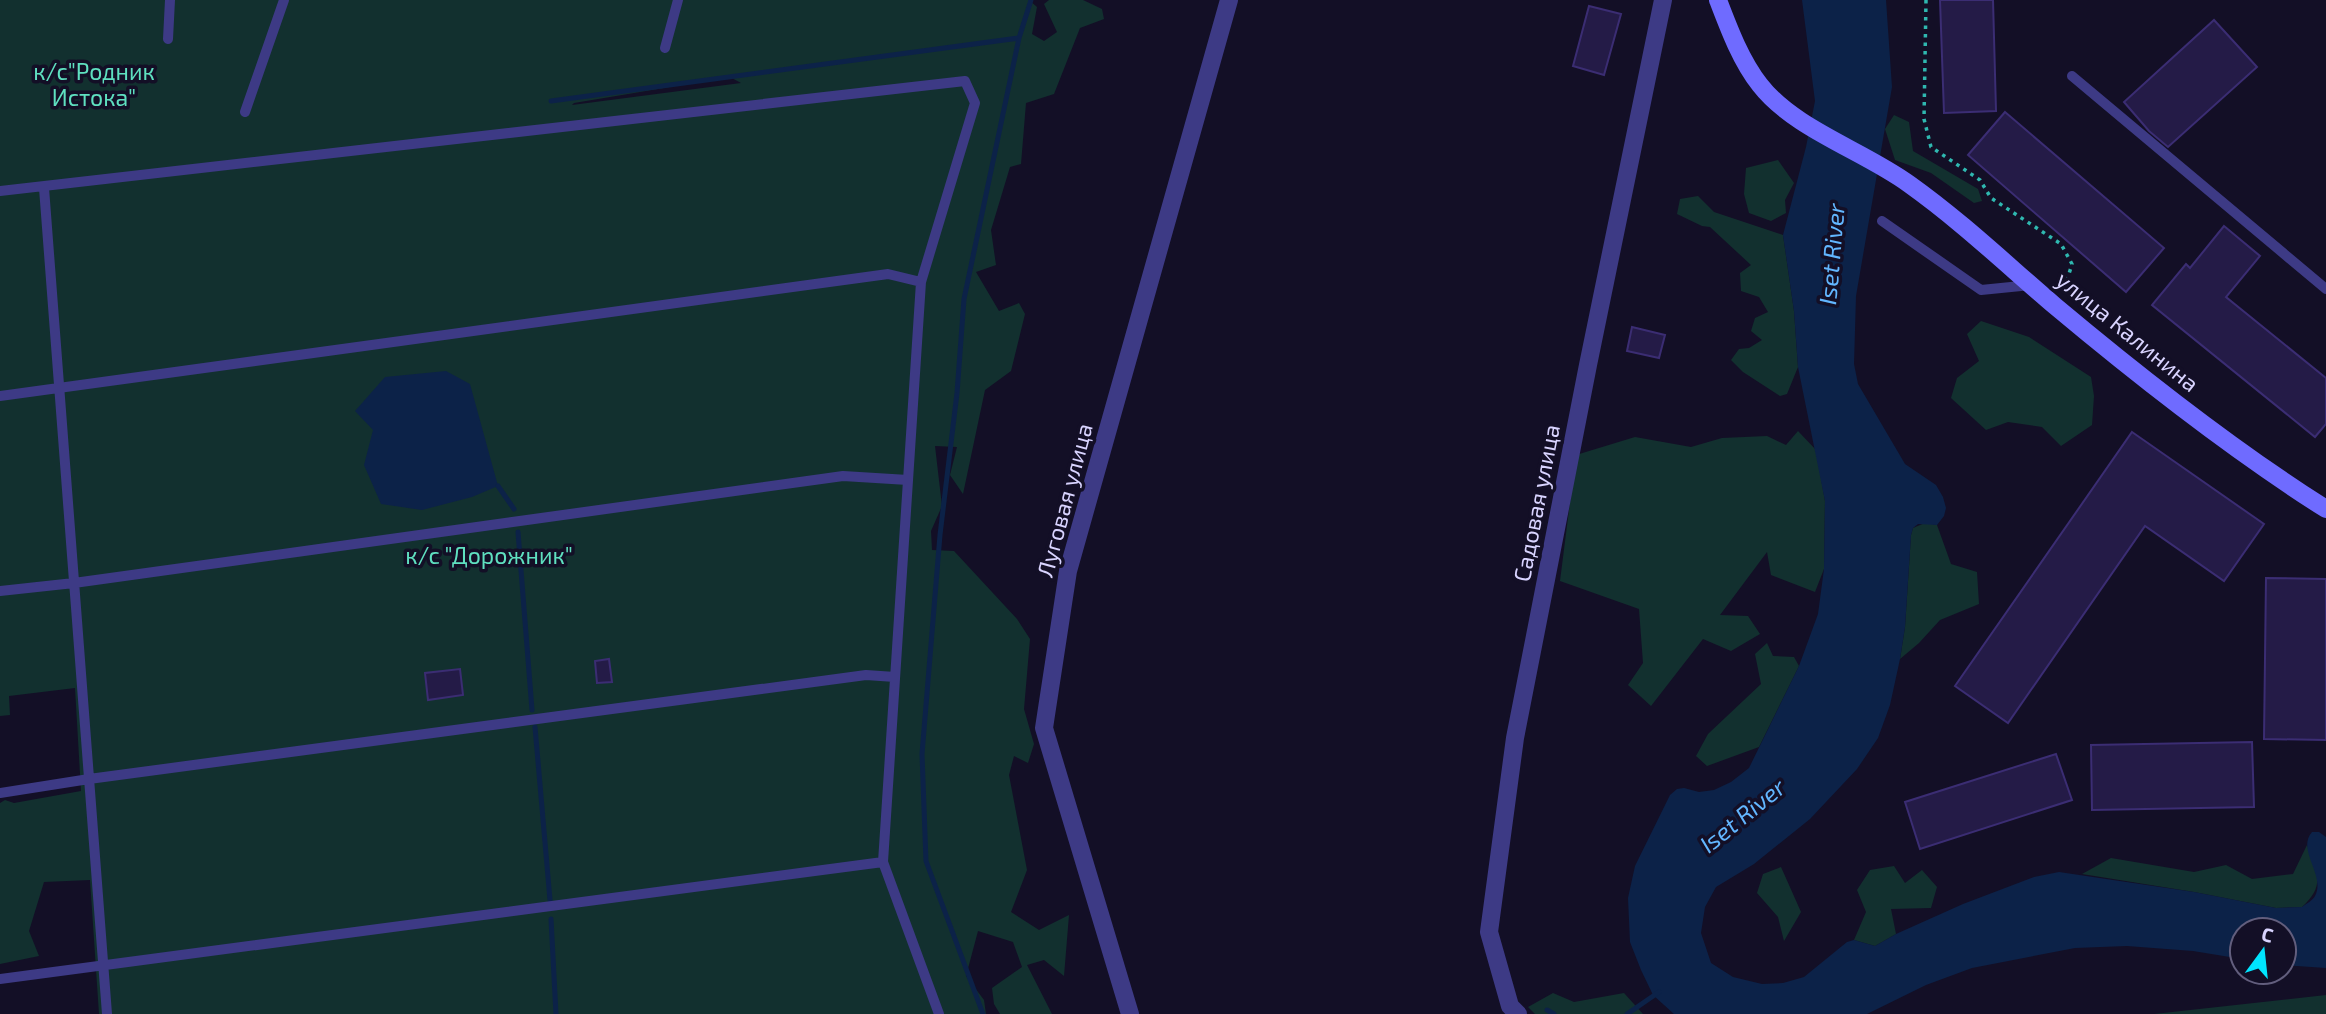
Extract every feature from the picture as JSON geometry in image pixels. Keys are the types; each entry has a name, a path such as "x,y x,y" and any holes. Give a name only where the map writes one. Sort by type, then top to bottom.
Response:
{"main road":[{"name":"улица Калинина","path":"1718,0 1743,57 1760,86 1788,113 1907,182 1966,228 2058,308 2197,418 2280,480 2326,509"}],"street":[{"name":"Луговая улица","path":"1130,1014 1044,728 1068,571 1229,0"},
{"name":"Садовая улица","path":"1518,1014 1510,1006 1489,932 1515,738 1663,0"}],"lane":[{"path":"168,39 170,0"},
{"path":"245,112 284,0"},
{"path":"665,48 678,0"},
{"path":"2072,76 2326,289"},
{"path":"0,191 965,81 975,103 921,282 883,862 939,1014"},
{"path":"44,188 107,1014"},
{"path":"1882,221 1981,290 2031,285"},
{"path":"0,396 888,274 921,282"},
{"path":"0,591 843,476 908,481"},
{"path":"0,793 866,675 895,677"},
{"path":"0,979 883,862"}],"path":[{"path":"1926,0 1924,120 1931,147 1980,180 1991,198 2061,244 2072,264 2058,308"}],"green space":[{"name":"к/с \"Дорожник\"","path":"0,0 1029,0 1037,7 1032,34 1044,41 1057,32 1044,4 1049,0 1083,0 1102,9 1104,19 1080,28 1054,94 1026,103 1021,164 1010,167 991,230 996,265 976,272 999,311 1019,303 1025,314 1011,371 985,390 963,494 950,475 957,447 935,446 942,506 931,531 932,550 954,551 1017,619 1030,639 1024,709 1034,744 1028,763 1014,756 1009,775 1027,870 1011,912 1039,930 1069,915 1064,976 1044,960 1027,965 1052,1014 1000,1014 994,1004 992,988 1022,967 1013,942 978,931 966,976 984,1000 986,1014 99,1014 90,880 44,882 29,931 39,956 0,964 0,803 5,800 14,803 81,791 75,688 9,696 10,715 0,716","holes":["730,77 741,83 572,105"]},
{"path":"1894,115 1909,122 1913,151 1978,189 1982,201 1974,203 1931,173 1895,160 1885,129"},
{"path":"1778,160 1794,183 1785,200 1786,213 1771,221 1749,213 1744,194 1746,168"},
{"path":"1698,196 1714,212 1783,235 1794,311 1798,367 1787,394 1780,396 1743,372 1731,360 1739,349 1749,348 1762,340 1751,331 1755,318 1768,312 1759,297 1741,291 1740,273 1751,265 1710,227 1677,214 1680,199"},
{"path":"1981,321 2029,337 2091,377 2094,396 2092,425 2061,446 2042,427 2008,422 1986,430 1951,398 1957,378 1979,361 1967,334"},
{"path":"1798,431 1816,450 1825,501 1824,569 1815,592 1771,575 1767,552 1720,615 1748,616 1760,634 1731,651 1703,639 1651,706 1628,685 1643,663 1639,609 1560,581 1576,455 1635,437 1691,447 1722,438 1767,436 1786,445"},
{"path":"1925,523 1937,525 1951,564 1977,572 1979,604 1940,620 1900,659 1905,627 1911,535 1913,528"},
{"path":"1767,643 1773,656 1794,657 1799,666 1759,747 1707,766 1696,756 1708,734 1761,684 1755,654"},
{"path":"2307,845 2316,871 2317,885 2310,899 2302,907 2276,908 2082,874 2111,858 2194,872 2226,865 2252,879 2293,874"},
{"path":"1894,866 1905,883 1922,870 1937,887 1931,908 1891,909 1896,934 1875,946 1854,940 1866,912 1857,890 1870,870"},
{"path":"1781,867 1801,912 1784,941 1778,917 1757,893 1763,874"},
{"path":"1553,993 1574,1002 1624,993 1643,1014 1535,1014 1528,1007"},
{"path":"2326,995 2326,1014 2154,1014"}],"water":[{"name":"Iset River","path":"1802,0 1886,0 1892,87 1856,296 1854,364 1858,384 1905,464 1936,485 1946,508 1937,525 1918,524 1913,528 1900,659 1890,705 1878,738 1857,769 1810,819 1754,864 1716,887 1705,907 1701,933 1711,963 1733,977 1762,984 1783,983 1804,977 1847,942 1854,940 1875,946 1963,904 2034,877 2059,872 2194,892 2276,908 2302,907 2314,897 2317,888 2307,847 2312,832 2319,832 2326,837 2326,968 2298,966 2298,916 2228,916 2228,957 2127,946 2075,948 1972,968 1926,985 1867,1014 1674,1014 1653,995 1630,942 1628,898 1635,866 1670,795 1677,789 1684,788 1699,792 1714,790 1731,782 1749,768 1799,666 1818,614 1824,569 1825,501 1798,367 1794,311 1783,235 1815,101"},
{"path":"446,371 470,384 498,486 472,497 422,510 381,504 364,465 373,430 355,411 385,377"}],"building":[{"path":"1940,0 1993,0 1996,111 1944,113"},
{"path":"1589,6 1621,14 1604,75 1573,66"},
{"path":"2214,20 2257,67 2168,147 2149,131 2124,102"},
{"path":"2005,112 2164,248 2126,292 1968,155"},
{"path":"2224,226 2260,256 2226,297 2326,378 2326,424 2315,437 2152,305 2186,264 2190,268"},
{"path":"1632,327 1665,335 1659,358 1627,351"},
{"path":"2132,432 2264,524 2224,581 2145,526 2008,723 1955,686"},
{"path":"2266,578 2326,579 2326,740 2264,739"},
{"path":"609,659 612,682 597,683 595,661"},
{"path":"460,669 463,695 428,700 425,673"},
{"path":"2252,742 2254,807 2092,810 2091,745"},
{"path":"2056,754 2072,800 1920,849 1905,802"}],"waterway":[{"path":"983,1014 926,861 922,754 940,535 957,393 964,299 1019,38 1031,0"},
{"path":"551,101 1019,38"},
{"path":"498,486 514,509"},
{"path":"518,532 532,710"},
{"path":"535,727 550,900"},
{"path":"551,919 556,1014"},
{"path":"1627,1014 1659,992"},
{"path":"1547,1010 1554,1014"}],"park label":[{"name":"к/с\"Родник Истока\"","path":"94,84"}]}
